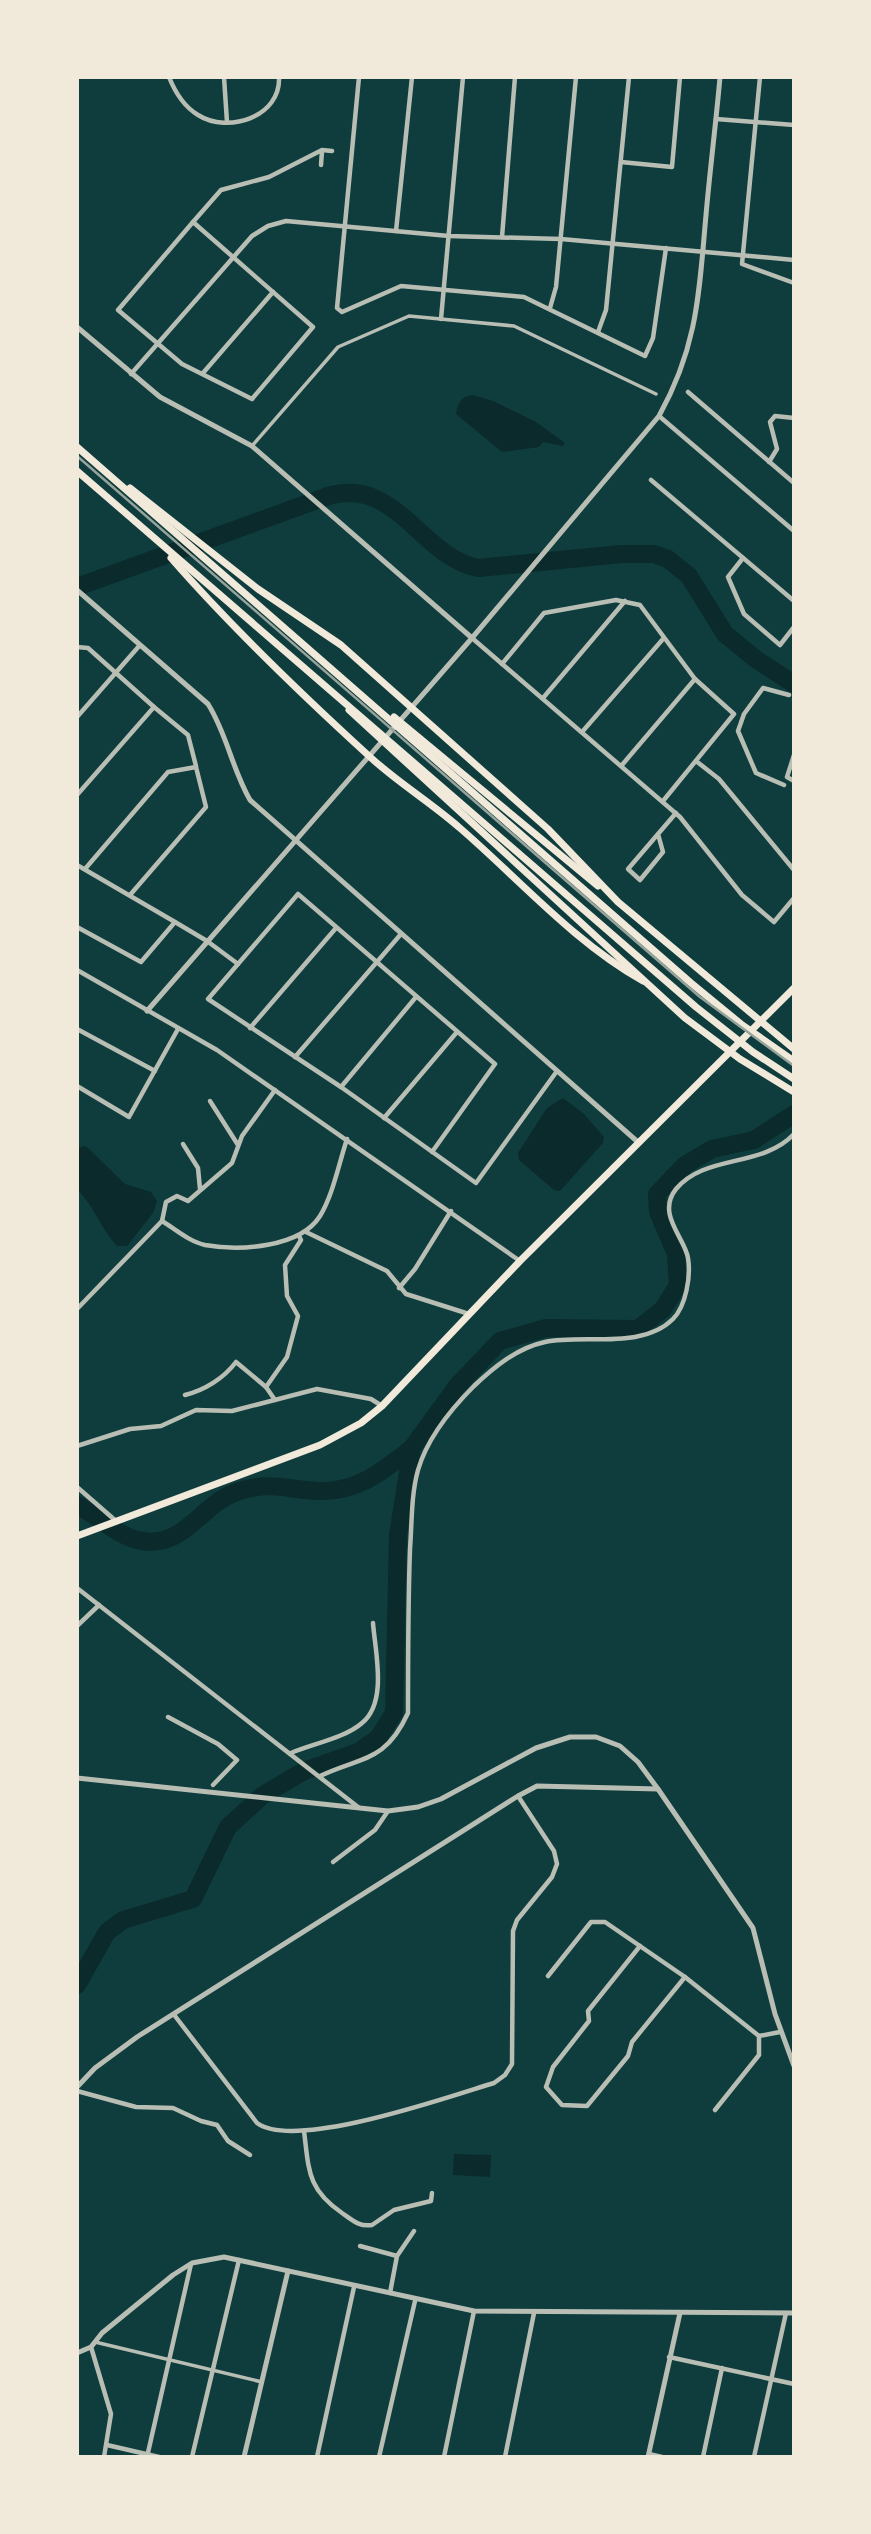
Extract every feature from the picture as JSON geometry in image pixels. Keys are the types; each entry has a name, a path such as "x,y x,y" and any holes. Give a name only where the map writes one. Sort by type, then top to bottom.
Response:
{"main road":[{"path":"77,447 228,565 341,645 548,830 618,902"},
{"path":"77,471 155,539 198,582 253,649 368,755 458,826 499,866 586,942 643,982 729,1051 790,1090"},
{"path":"154,509 221,572 682,975 741,1024 794,1061"},
{"path":"198,582 337,696 735,1039 794,1079"},
{"path":"349,684 794,1049"},
{"path":"337,696 352,713 643,982"},
{"path":"77,1536 320,1446 360,1423 382,1405 520,1261 794,988"}],"street":[{"path":"169,77 176,94 197,115 215,122 247,121 269,107 280,85 279,77"},
{"path":"225,77 227,122"},
{"path":"359,77 337,308 342,312 401,286 524,296 645,356 653,338 666,248"},
{"path":"396,231 412,77"},
{"path":"441,319 463,77"},
{"path":"502,237 515,77"},
{"path":"550,308 561,239 576,77"},
{"path":"598,332 606,310 629,77"},
{"path":"621,162 672,167 680,77"},
{"path":"147,1011 492,615 659,416 675,388 691,345 699,302 720,77"},
{"path":"760,77 742,264 794,283"},
{"path":"716,118 794,125"},
{"path":"321,165 322,150"},
{"path":"194,222 313,327 252,399 183,364 118,310 221,190 269,177 322,150 332,151"},
{"path":"131,374 252,236 268,226 286,221 449,236 614,243 794,260"},
{"path":"203,373 273,292"},
{"path":"252,446 338,347 409,316 514,326 656,394"},
{"path":"77,327 160,397 252,446 268,459 663,801 676,813 742,895 774,922 794,898"},
{"path":"688,392 794,483"},
{"path":"659,416 794,531"},
{"path":"769,462 778,449 770,422 775,416 794,418"},
{"path":"651,480 794,601"},
{"path":"743,558 728,577 744,614 780,645 794,627"},
{"path":"77,590 208,704 219,722 237,779 250,800 639,1143"},
{"path":"502,664 544,613 625,600 640,605 695,679 734,714 663,801"},
{"path":"543,698 625,600"},
{"path":"582,732 663,639"},
{"path":"77,717 140,645"},
{"path":"77,648 88,648 188,735 206,807 130,895"},
{"path":"622,765 695,679"},
{"path":"784,785 756,772 738,731 744,714 764,688 789,695"},
{"path":"77,796 155,707"},
{"path":"794,755 787,777 794,781"},
{"path":"696,761 719,779 794,870"},
{"path":"85,869 168,772 196,767"},
{"path":"658,834 663,852 640,880 628,869 658,834 676,813"},
{"path":"77,865 207,941 238,964"},
{"path":"432,1153 495,1064 298,894 208,999 341,1087 432,1153 476,1182 557,1071"},
{"path":"77,927 141,962 176,922"},
{"path":"250,1028 336,928"},
{"path":"295,1058 401,934"},
{"path":"77,970 275,1090 520,1261"},
{"path":"341,1087 416,997"},
{"path":"77,1029 155,1071"},
{"path":"77,1086 129,1117 178,1029"},
{"path":"384,1118 457,1032"},
{"path":"77,1309 162,1221 166,1202 177,1196 188,1201 212,1176 232,1163 238,1146 275,1090"},
{"path":"210,1101 238,1146"},
{"path":"320,1776 359,1764 377,1754 401,1729 408,1713 408,1601 412,1506 418,1469 439,1428 492,1368 516,1353 542,1343 567,1339 637,1337 673,1319 682,1304 688,1257 673,1231 670,1213 675,1190 686,1180 712,1168 781,1147 794,1134"},
{"path":"162,1221 203,1245 252,1246 293,1240 321,1215 347,1139"},
{"path":"183,1144 198,1168 200,1190"},
{"path":"399,1288 415,1269 451,1211"},
{"path":"306,1231 387,1271 399,1288 425,1302 470,1314"},
{"path":"266,1387 287,1357 298,1316 287,1296 285,1265 300,1240 299,1236"},
{"path":"185,1395 201,1391 228,1373 236,1362 266,1387 275,1400"},
{"path":"77,1446 130,1429 161,1426 196,1410 232,1411 317,1389 371,1399 382,1405"},
{"path":"77,1487 117,1521"},
{"path":"77,1588 359,1809"},
{"path":"77,1626 99,1605"},
{"path":"290,1753 353,1729 369,1716 376,1696 373,1623"},
{"path":"168,1717 218,1744 237,1760 213,1785"},
{"path":"77,1778 388,1811 418,1807 441,1800 536,1748 570,1737 596,1737 620,1746 638,1762 658,1789 753,1928 780,2032 794,2066"},
{"path":"250,2155 229,2141 217,2125 173,2108 136,2107 77,2089 95,2067 537,1786 658,1789"},
{"path":"175,2016 192,2042 257,2123 267,2130 304,2131 391,2115 494,2083 505,2075 512,2064 513,1931 517,1920 552,1877 557,1864 554,1851 518,1796"},
{"path":"333,1862 375,1830 388,1811"},
{"path":"548,1976 591,1922 605,1922 685,1977 759,2036 780,2032"},
{"path":"640,1947 588,2011 589,2021 553,2067 546,2087 562,2105 587,2106 628,2056 632,2042 685,1977"},
{"path":"715,2109 759,2055 759,2036"},
{"path":"304,2131 314,2188 356,2223 372,2225 394,2210 431,2201 432,2193"},
{"path":"390,2294 397,2256 414,2231"},
{"path":"360,2246 397,2256"},
{"path":"77,2353 93,2344 102,2333 192,2263 224,2257 415,2301 474,2311 794,2313"},
{"path":"192,2457 239,2260"},
{"path":"147,2456 192,2263"},
{"path":"244,2457 288,2271"},
{"path":"317,2457 354,2287"},
{"path":"379,2457 415,2301"},
{"path":"444,2457 474,2311"},
{"path":"506,2457 534,2313"},
{"path":"662,2457 649,2456 680,2313"},
{"path":"754,2457 786,2313"},
{"path":"93,2344 262,2382"},
{"path":"93,2344 111,2414 104,2457"},
{"path":"669,2357 794,2384"},
{"path":"703,2457 722,2368"},
{"path":"107,2445 159,2457"}],"water":[{"path":"473,395 493,401 536,422 565,443 563,446 543,442 539,447 502,452 456,414 461,401"},
{"path":"563,1098 584,1114 604,1137 603,1143 560,1191 554,1190 519,1160 518,1153 547,1108"},
{"path":"86,1146 125,1184 151,1192 157,1201 153,1213 127,1246 117,1246 77,1189 77,1148"},
{"path":"454,2154 491,2155 490,2177 453,2175"}],"waterway":[{"path":"77,587 328,496 352,493 372,497 390,507 440,549 458,561 478,568 622,554 654,554 668,559 689,576 725,634 757,660 794,684"},
{"path":"77,1985 107,1932 123,1920 193,1899 228,1827 263,1795 304,1771 358,1752 378,1738 394,1713 398,1535 412,1448 457,1386 500,1341 546,1328 638,1329 663,1309 678,1285 676,1254 658,1212 657,1194 685,1165 712,1149 754,1140 794,1114"},
{"path":"77,1505 125,1536 142,1541 157,1541 181,1532 211,1507 234,1493 267,1486 317,1491 345,1488 369,1479 412,1448"}],"railway":[{"path":"77,456 700,997 794,1066"}]}
